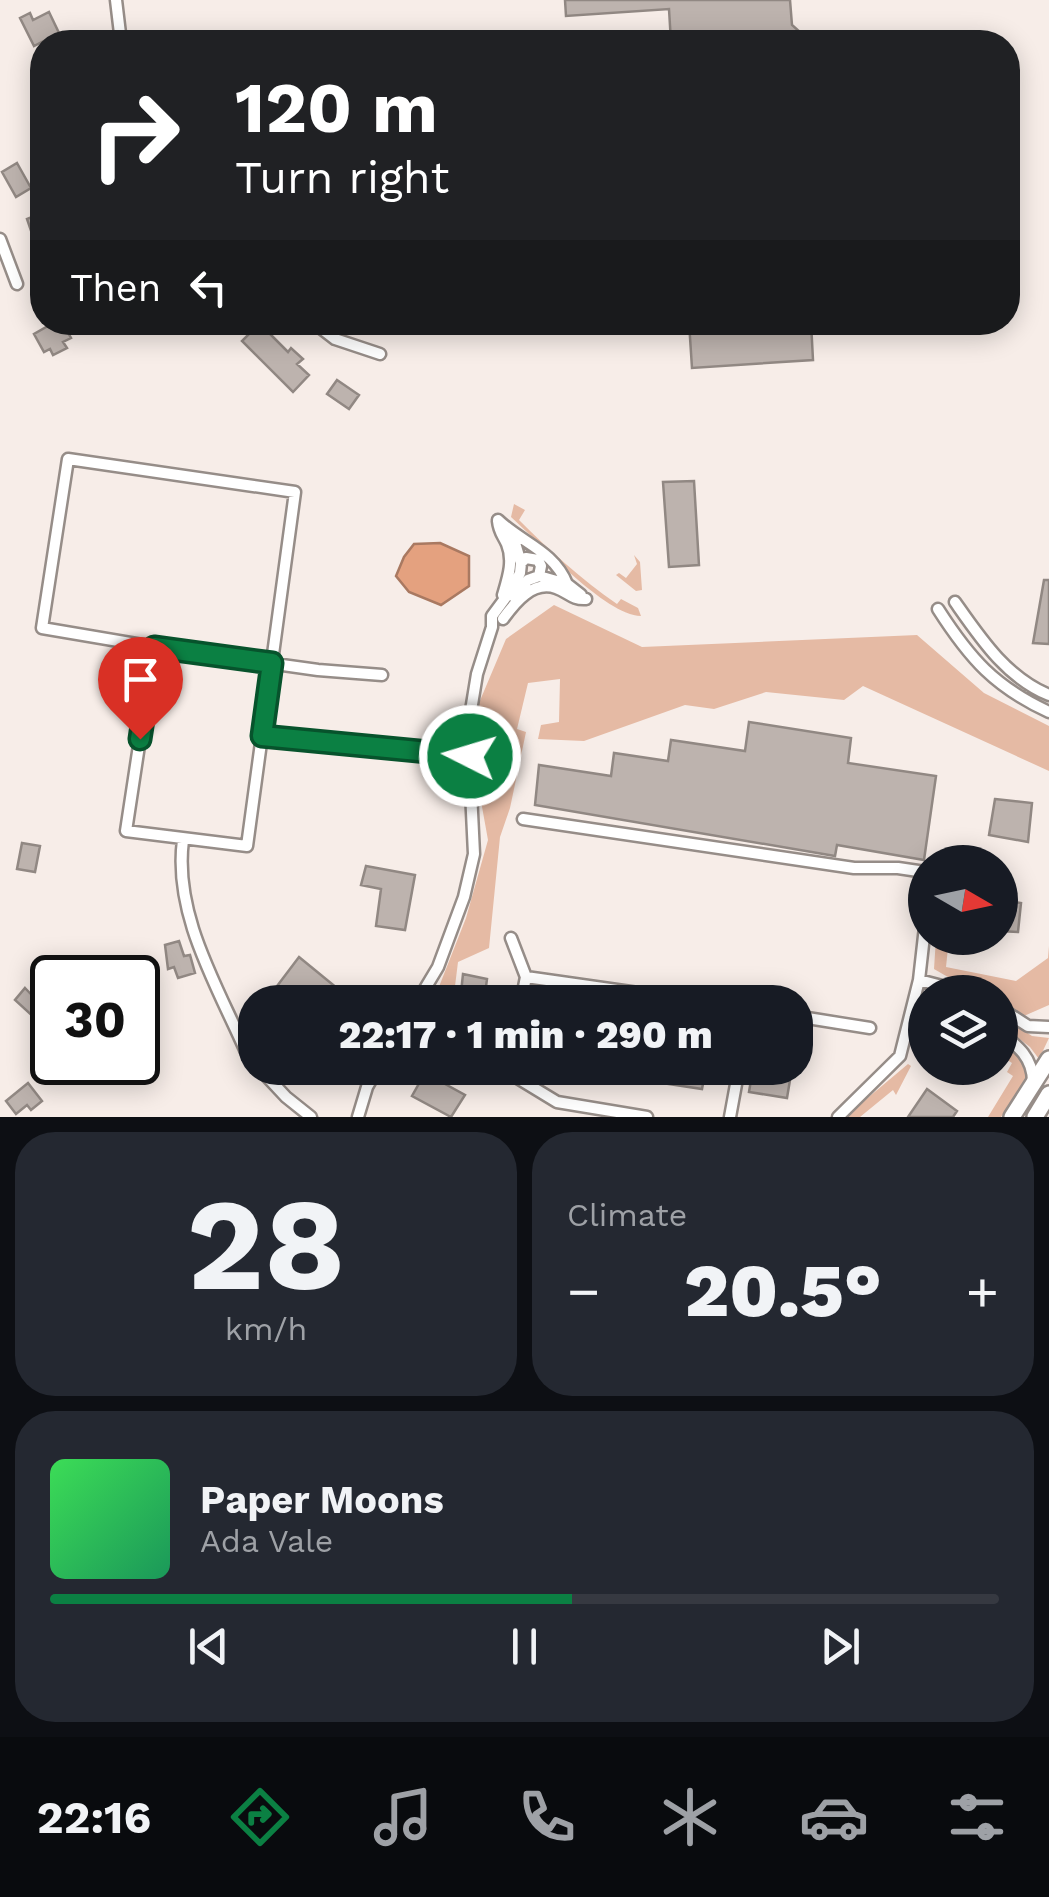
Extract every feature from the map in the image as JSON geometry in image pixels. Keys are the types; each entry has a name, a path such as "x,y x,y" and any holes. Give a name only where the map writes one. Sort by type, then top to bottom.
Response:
{"main road":[{"path":"1012,1117 1049,1059"},
{"path":"1034,1117 1049,1094"}],"street":[{"path":"116,0 120,30"},
{"path":"0,239 18,284"},
{"path":"330,335 380,354"},
{"path":"154,647 126,832 246,846 262,736 272,663 295,492 68,459 42,628 154,647 272,663 382,675"},
{"path":"426,985 439,964 464,897 474,854 468,730 492,616 511,568 509,547 498,529 498,520 557,564 568,584"},
{"path":"492,628 513,604 537,588 553,587 575,600 584,597 568,584 530,569 512,533"},
{"path":"503,619 507,605 530,569 530,542"},
{"path":"500,602 530,569 557,564"},
{"path":"956,602 990,654 1035,689 1049,694"},
{"path":"938,609 965,651 1014,696 1049,712"},
{"path":"262,736 470,756"},
{"path":"523,818 831,865 908,869"},
{"path":"183,840 181,856 188,916 238,1034"},
{"path":"511,938 526,977 524,985"},
{"path":"526,977 581,985"},
{"path":"813,1019 870,1028"},
{"path":"1018,1020 1028,1026 1049,1028"},
{"path":"838,1117 900,1056 908,1035"},
{"path":"1018,1046 1033,1067 1033,1084"},
{"path":"276,1085 311,1117"},
{"path":"358,1117 367,1085"},
{"path":"531,1085 557,1102 647,1117"},
{"path":"730,1117 736,1085"}],"shaded area":[{"path":"514,504 525,510 519,520 566,564 617,604 621,599 638,608 641,616 609,604 573,576 511,517"},
{"path":"440,543 469,556 469,586 441,605 409,592 396,576 414,544"},
{"path":"634,555 640,562 642,590 636,591 616,575 626,578 637,564"},
{"path":"554,605 642,647 917,635 984,693 1049,726 1049,771 863,686 844,700 766,692 714,709 685,705 584,741 538,739 541,725 559,722 560,679 528,683 517,729 526,732 500,837 489,948 458,962 455,985 440,985 466,918 488,840 468,729 506,639"},
{"path":"1049,946 1049,1005 1018,1019 1018,980 1048,958"},
{"path":"935,955 947,955 946,967 986,975 944,975 934,969"},
{"path":"1018,1027 1032,1036 1049,1038 1039,1059 1018,1038"},
{"path":"1018,1053 1028,1070 1025,1081 1001,1117 988,1117 1008,1085 1018,1085"},
{"path":"908,1064 896,1095 893,1090 860,1117 845,1117"}],"building":[{"path":"565,0 790,0 792,25 798,30 670,30 669,9 566,16"},
{"path":"49,12 58,30 30,30 30,38 20,18 30,13 33,20"},
{"path":"17,163 30,189 16,197 2,172"},
{"path":"35,335 69,335 71,338 63,342 67,348 53,355 50,349 44,352"},
{"path":"248,335 271,335 288,352 291,348 303,359 297,364 309,375 293,392 242,341"},
{"path":"690,335 812,335 813,360 692,368"},
{"path":"337,380 359,395 349,409 327,394"},
{"path":"694,481 699,565 669,567 663,482"},
{"path":"1044,580 1049,580 1049,644 1033,643"},
{"path":"749,722 851,738 848,763 936,776 926,845 908,845 908,857 837,845 835,856 535,805 539,765 611,776 614,753 668,761 671,740 745,751"},
{"path":"995,799 1032,803 1028,842 989,835"},
{"path":"22,843 40,846 35,872 17,869"},
{"path":"366,866 415,875 405,930 376,926 381,889 361,885"},
{"path":"179,941 184,956 190,955 195,973 178,978 174,967 168,969 165,945"},
{"path":"299,957 333,985 278,985"},
{"path":"463,974 487,979 486,985 462,985"},
{"path":"25,988 30,993 30,1014 15,1000"},
{"path":"28,1083 42,1101 31,1110 27,1105 16,1114 6,1101"},
{"path":"418,1085 447,1085 465,1095 451,1117 412,1096"},
{"path":"750,1085 789,1085 787,1098 749,1092"},
{"path":"927,1089 957,1111 953,1117 908,1117"}],"route":[{"path":"140,739 154,647 272,663 262,736 470,756"}]}
